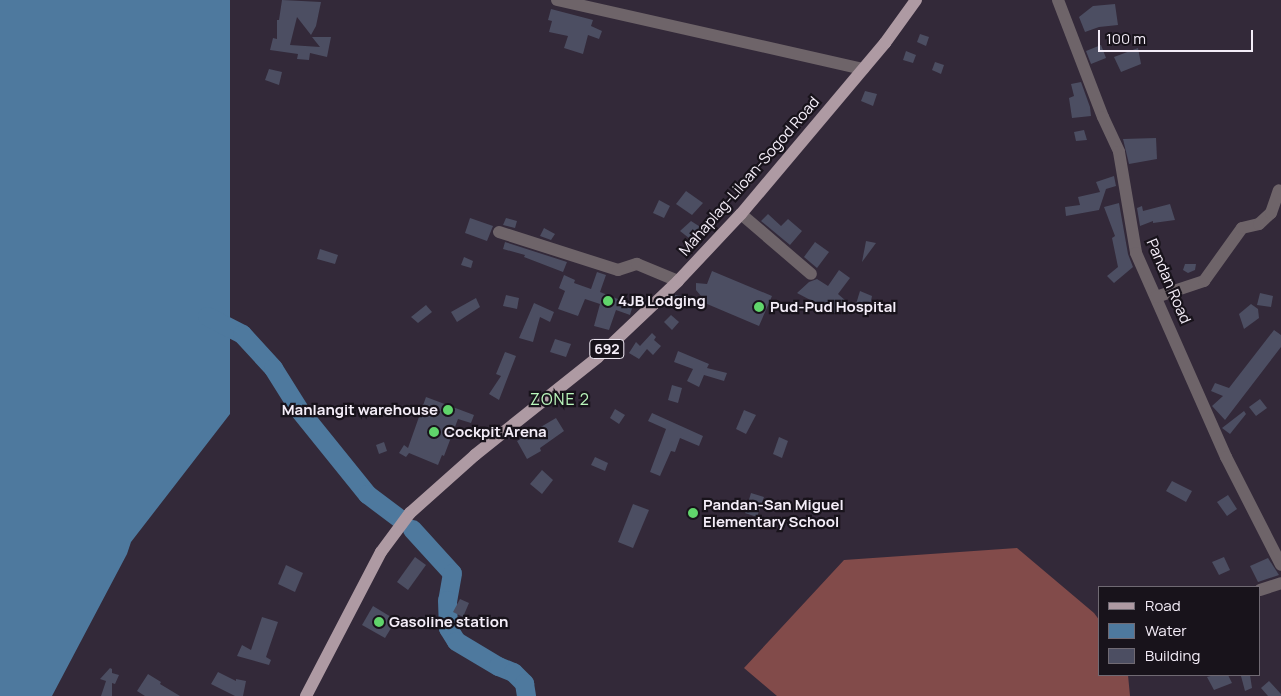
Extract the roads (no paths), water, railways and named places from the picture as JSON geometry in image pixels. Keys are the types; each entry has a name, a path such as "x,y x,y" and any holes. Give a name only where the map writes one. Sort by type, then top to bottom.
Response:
{"main road":[{"name":"Mahaplag-Liloan-Sogod Road","path":"306,696 314,685 380,552 410,513 475,455 598,357 678,281 741,214 863,69 916,0"}],"street":[{"path":"557,0 863,69"},
{"name":"Pandan Road","path":"1058,0 1103,117 1119,152 1136,253 1226,457 1281,564"},
{"path":"1156,297 1204,281 1242,228 1259,224 1271,213 1279,190"},
{"path":"741,214 811,274"},
{"path":"499,232 618,270 637,264 678,281"},
{"path":"1261,590 1281,583"}],"water":[{"path":"0,0 230,0 230,414 131,542 127,554 52,696 0,696"}],"waterway":[{"path":"207,316 242,334 273,368 300,411 367,494 398,517"},
{"path":"412,529 452,573 447,600 448,628 456,641 498,666 513,672 524,683 526,696"}],"place":[{"name":"4JB Lodging","path":"608,301"},
{"name":"Pud-Pud Hospital","path":"759,307"},
{"name":"Manlangit warehouse","path":"448,410"},
{"name":"Cockpit Arena","path":"434,432"},
{"name":"Pandan-San Miguel Elementary School","path":"693,513"},
{"name":"Gasoline station","path":"379,622"}],"district":[{"name":"ZONE 2","path":"560,399"}]}
